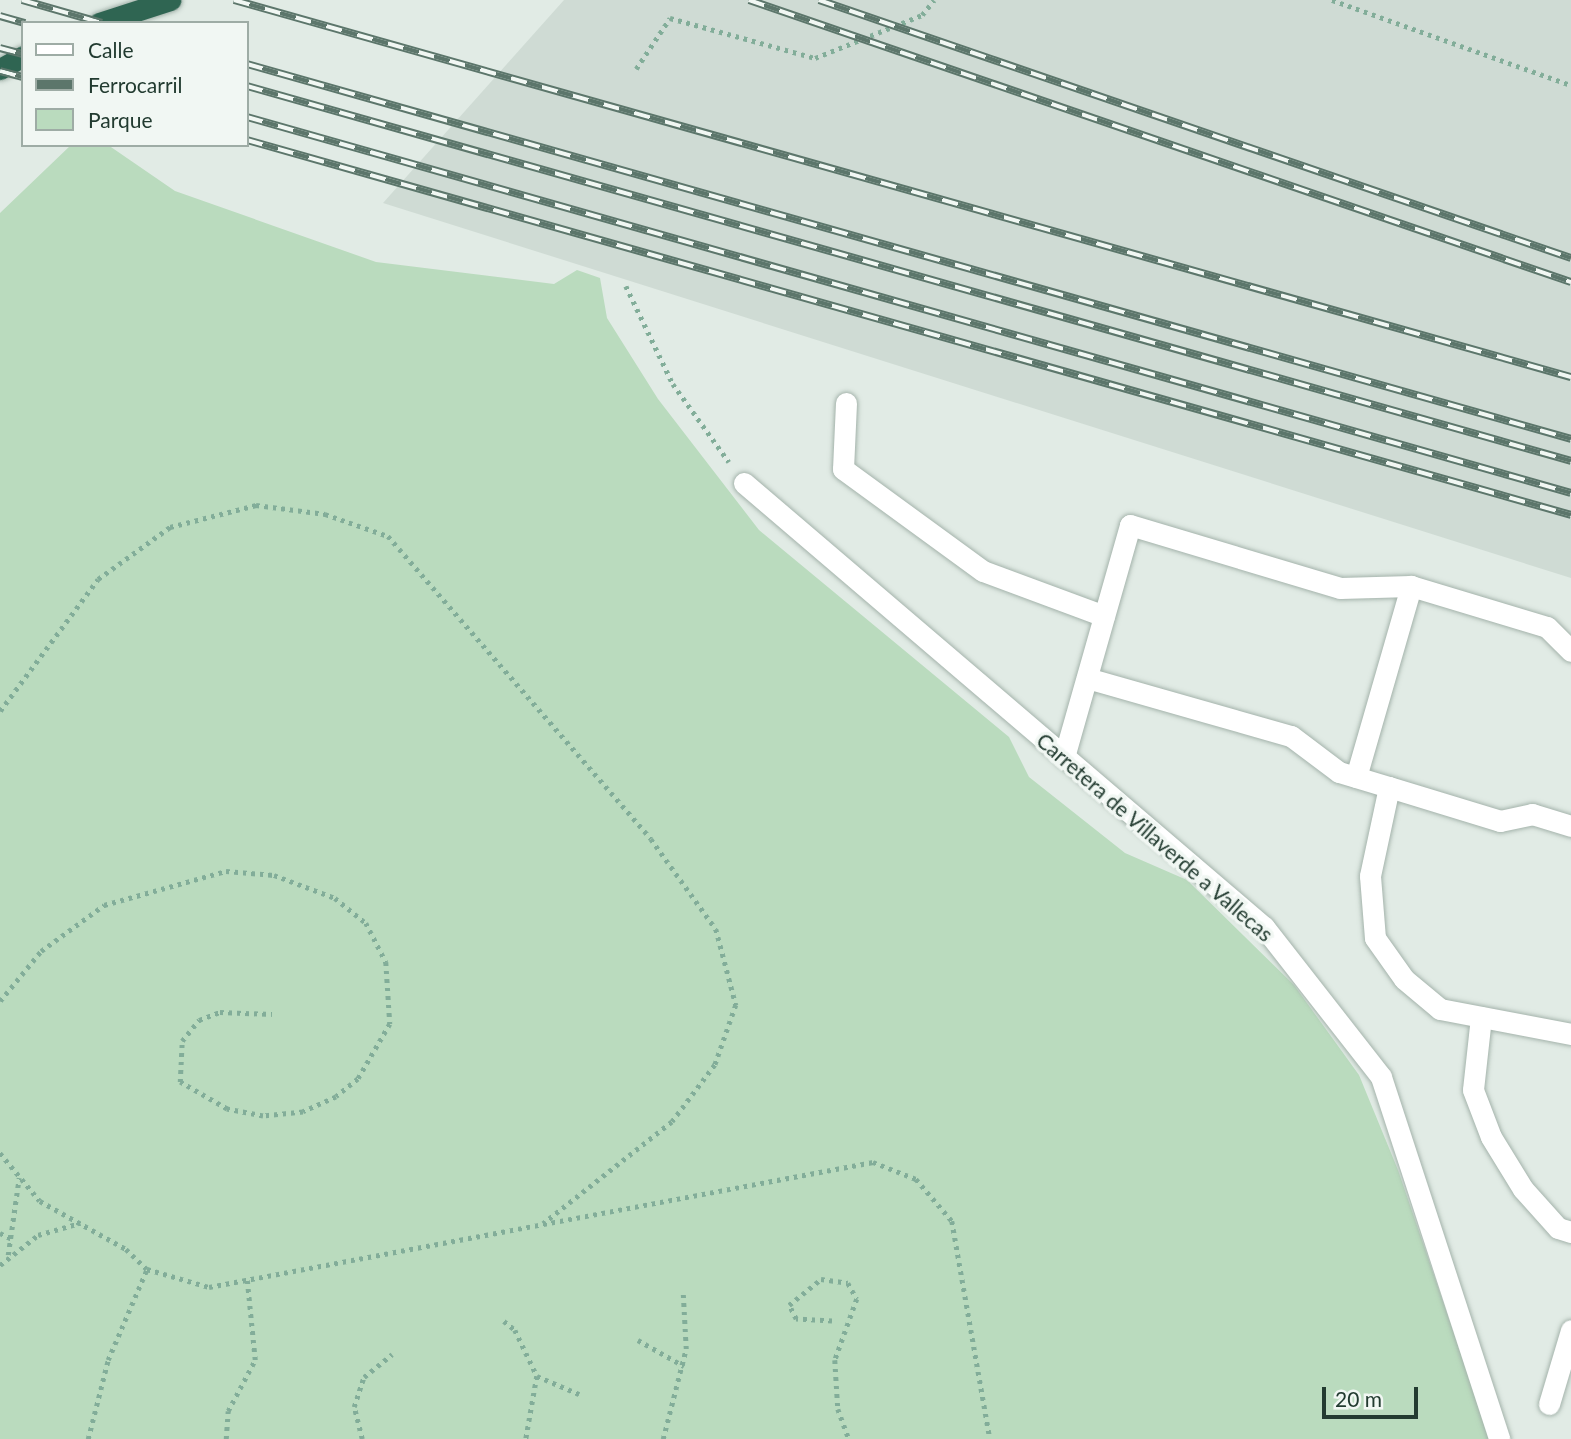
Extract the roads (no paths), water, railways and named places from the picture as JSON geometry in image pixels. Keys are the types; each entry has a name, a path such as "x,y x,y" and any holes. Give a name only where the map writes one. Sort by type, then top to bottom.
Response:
{"highway":[{"path":"106,21 170,0"},
{"path":"0,69 21,57"}],"street":[{"path":"846,403 843,469 983,571 1104,616"},
{"name":"Carretera de Villaverde a Vallecas","path":"744,483 1264,927 1381,1077 1499,1439"},
{"path":"1065,757 1130,525 1340,588 1410,586 1548,626 1571,651"},
{"path":"1356,777 1410,586"},
{"path":"1087,678 1291,736 1339,772 1500,821 1532,814 1571,825"},
{"path":"1389,787 1370,876 1375,938 1404,979 1440,1009 1571,1034"},
{"path":"1481,1017 1473,1090 1491,1137 1523,1189 1558,1228 1571,1232"},
{"path":"1549,1404 1571,1330"}],"railway":[{"path":"22,0 95,21"},
{"path":"234,0 1571,377"},
{"path":"749,0 1571,282"},
{"path":"819,0 1571,258"},
{"path":"0,16 21,22"},
{"path":"0,48 21,53"},
{"path":"248,64 1571,439"},
{"path":"0,71 21,76"},
{"path":"248,86 1571,461"},
{"path":"248,117 1571,493"},
{"path":"248,140 1571,515"}]}
